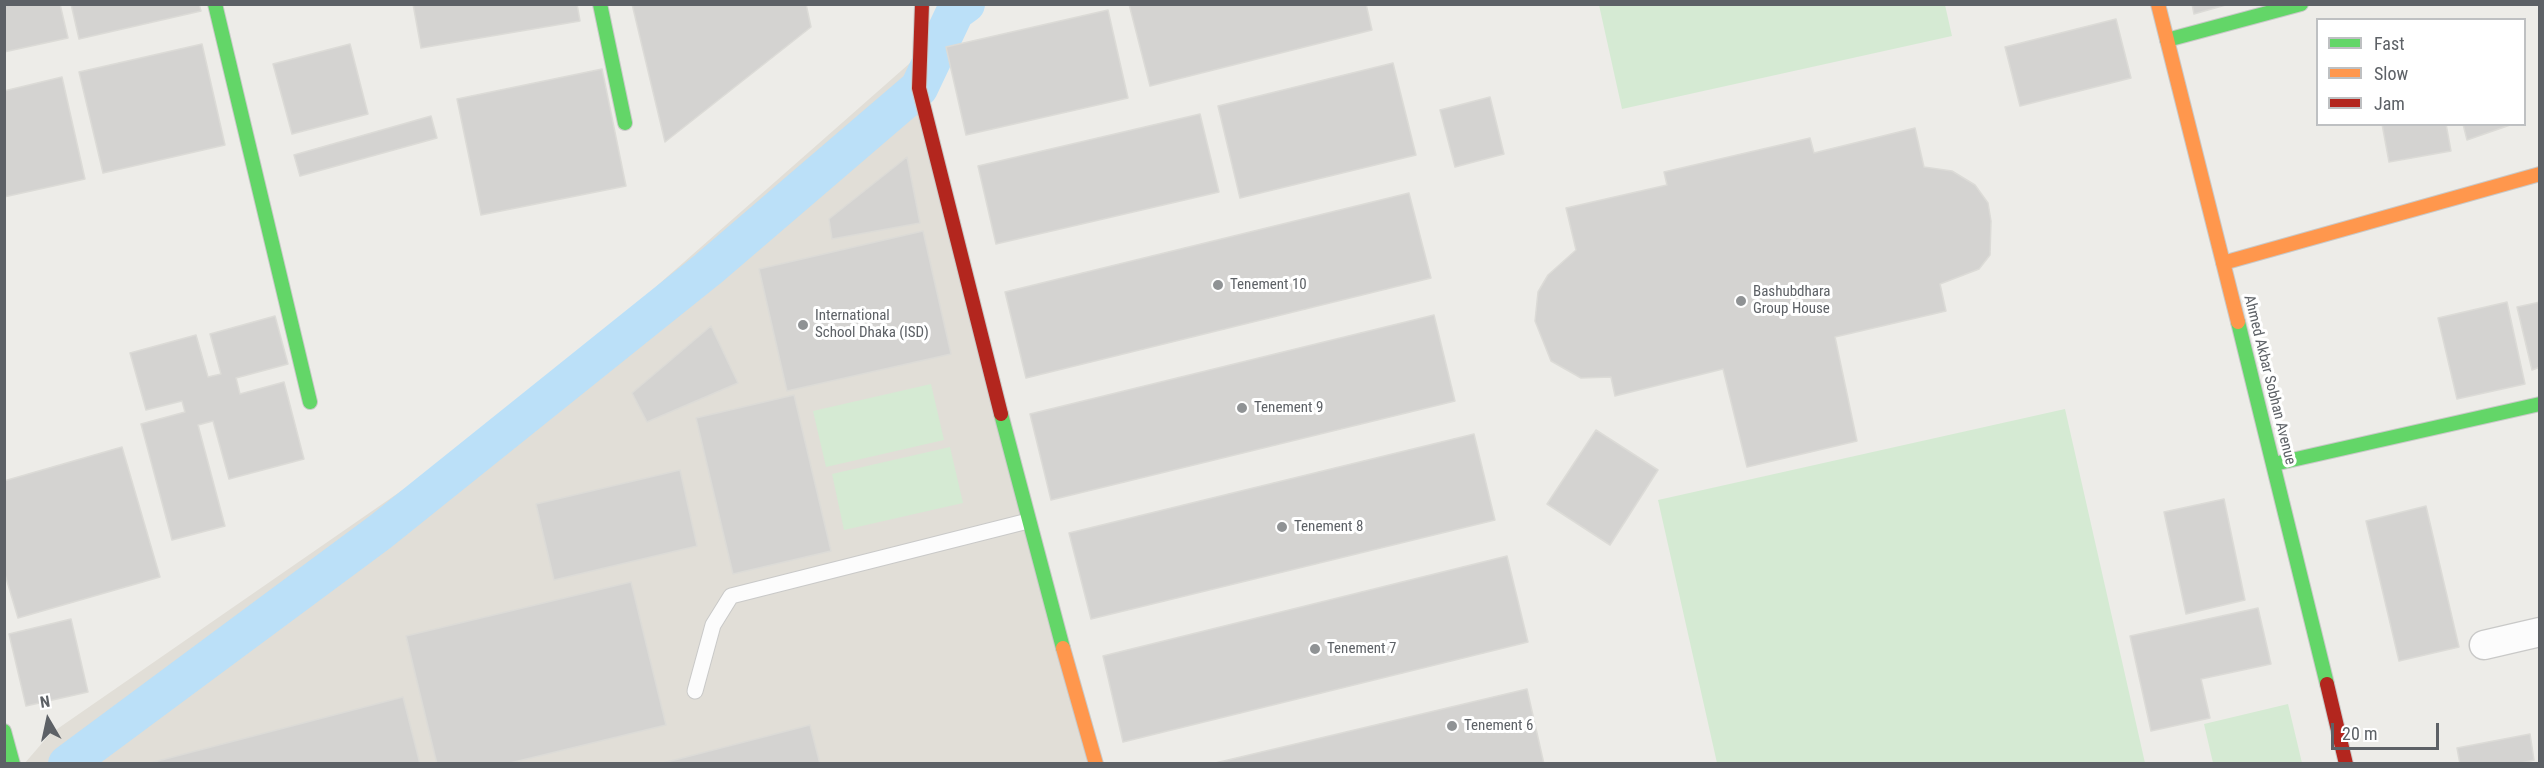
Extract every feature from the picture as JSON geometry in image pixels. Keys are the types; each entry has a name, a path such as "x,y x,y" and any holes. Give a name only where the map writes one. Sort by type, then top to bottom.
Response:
{"street":[{"path":"215,4 310,402"},
{"path":"600,4 625,123"},
{"path":"922,4 919,88 1028,521 1096,764"},
{"name":"Ahmed Akbar Sobhan Avenue","path":"2158,4 2274,464 2346,764"},
{"path":"2167,40 2301,4"},
{"path":"2223,263 2540,174"},
{"path":"2274,464 2540,404"},
{"path":"2484,645 2540,632"},
{"path":"4,731 13,764"}],"lane":[{"path":"695,691 713,626 730,596 1028,521"}],"shaded area":[{"name":"International School Dhaka (ISD)","path":"910,63 1099,763 24,764 50,734 508,417"}],"green space":[{"path":"1599,5 1945,5 1952,36 1622,109"},
{"path":"931,384 944,440 826,467 813,411"},
{"path":"2065,409 2145,763 1717,763 1658,500"},
{"path":"950,447 963,503 844,530 832,474"},
{"path":"2288,704 2302,763 2213,763 2204,724"}],"building":[{"path":"4,4 60,4 68,38 4,52"},
{"path":"71,4 199,4 201,11 79,39"},
{"path":"413,4 577,4 580,21 421,48"},
{"path":"632,4 806,4 811,27 665,142"},
{"path":"1129,4 1366,4 1372,30 1150,86"},
{"path":"2192,4 2229,4 2194,14"},
{"path":"1108,10 1128,98 966,135 946,47"},
{"path":"2116,19 2131,78 2020,106 2005,47"},
{"path":"202,44 225,145 103,173 79,72"},
{"path":"350,44 368,114 292,134 273,64"},
{"path":"1393,63 1416,155 1240,198 1218,106"},
{"path":"602,69 626,186 481,215 457,99"},
{"path":"62,77 85,179 4,197 4,91"},
{"path":"1490,97 1504,154 1455,167 1440,110"},
{"path":"1200,114 1219,192 996,244 978,166"},
{"path":"431,116 437,138 300,176 294,155"},
{"path":"2382,126 2446,126 2451,151 2389,162"},
{"path":"2464,126 2507,126 2467,140"},
{"name":"Bashubdhara Group House","path":"1915,128 1924,167 1952,171 1975,185 1988,203 1991,221 1990,255 1979,269 1940,284 1946,311 1835,337 1857,441 1747,467 1723,369 1615,396 1611,377 1581,378 1551,361 1535,321 1538,292 1548,275 1576,250 1566,208 1667,185 1664,172 1810,138 1814,153"},
{"path":"907,157 920,223 832,239 829,219"},
{"name":"Tenement 10","path":"1409,193 1431,278 1026,378 1005,292"},
{"path":"923,231 951,354 787,391 759,269"},
{"path":"2507,302 2525,384 2457,399 2438,318"},
{"path":"2540,302 2540,367 2532,370 2517,307"},
{"name":"Tenement 9","path":"1434,315 1455,401 1051,500 1030,414"},
{"path":"275,316 288,364 236,378 240,394 284,382 304,459 229,479 213,421 198,425 225,526 172,540 141,424 185,412 182,401 146,410 130,353 196,335 208,377 221,374 210,334"},
{"path":"711,326 738,383 647,422 632,393"},
{"path":"794,395 831,551 733,574 696,418"},
{"path":"1596,430 1658,470 1610,545 1547,504"},
{"name":"Tenement 8","path":"1474,434 1495,520 1091,619 1069,533"},
{"path":"122,447 160,577 18,618 4,571 4,481"},
{"path":"680,470 697,546 554,580 536,504"},
{"path":"2224,499 2245,600 2186,614 2164,512"},
{"path":"2426,506 2459,647 2399,661 2366,521"},
{"name":"Tenement 7","path":"1507,556 1528,642 1123,742 1103,656"},
{"path":"631,582 666,725 506,764 437,764 406,636"},
{"path":"2258,608 2271,664 2201,679 2210,718 2151,731 2130,636"},
{"path":"71,619 88,692 26,706 9,634"},
{"name":"Tenement 6","path":"1527,689 1544,764 1211,764"},
{"path":"403,697 420,764 146,764"},
{"path":"810,725 820,764 659,764"},
{"path":"2530,734 2534,760 2517,764 2460,764 2457,748"}],"waterway":[{"path":"67,764 380,532 708,269 919,88 955,12 966,4"}],"traffic: fast":[{"path":"215,4 310,402"},
{"path":"600,4 625,123"},
{"path":"2167,40 2301,4"},
{"path":"2238,322 2327,684"},
{"path":"2274,464 2540,404"},
{"path":"1001,414 1063,648"},
{"path":"4,731 13,764"}],"traffic: slow":[{"path":"2158,4 2238,322"},
{"path":"2223,263 2540,174"},
{"path":"1063,648 1096,764"}],"traffic: jam":[{"path":"922,4 919,88 1001,414"},
{"path":"2327,684 2346,764"}],"place":[{"name":"Tenement 10","path":"1218,285"},
{"name":"Bashubdhara Group House","path":"1741,301"},
{"name":"International School Dhaka (ISD)","path":"803,325"},
{"name":"Tenement 9","path":"1242,408"},
{"name":"Tenement 8","path":"1282,527"},
{"name":"Tenement 7","path":"1315,649"},
{"name":"Tenement 6","path":"1452,726"}]}
